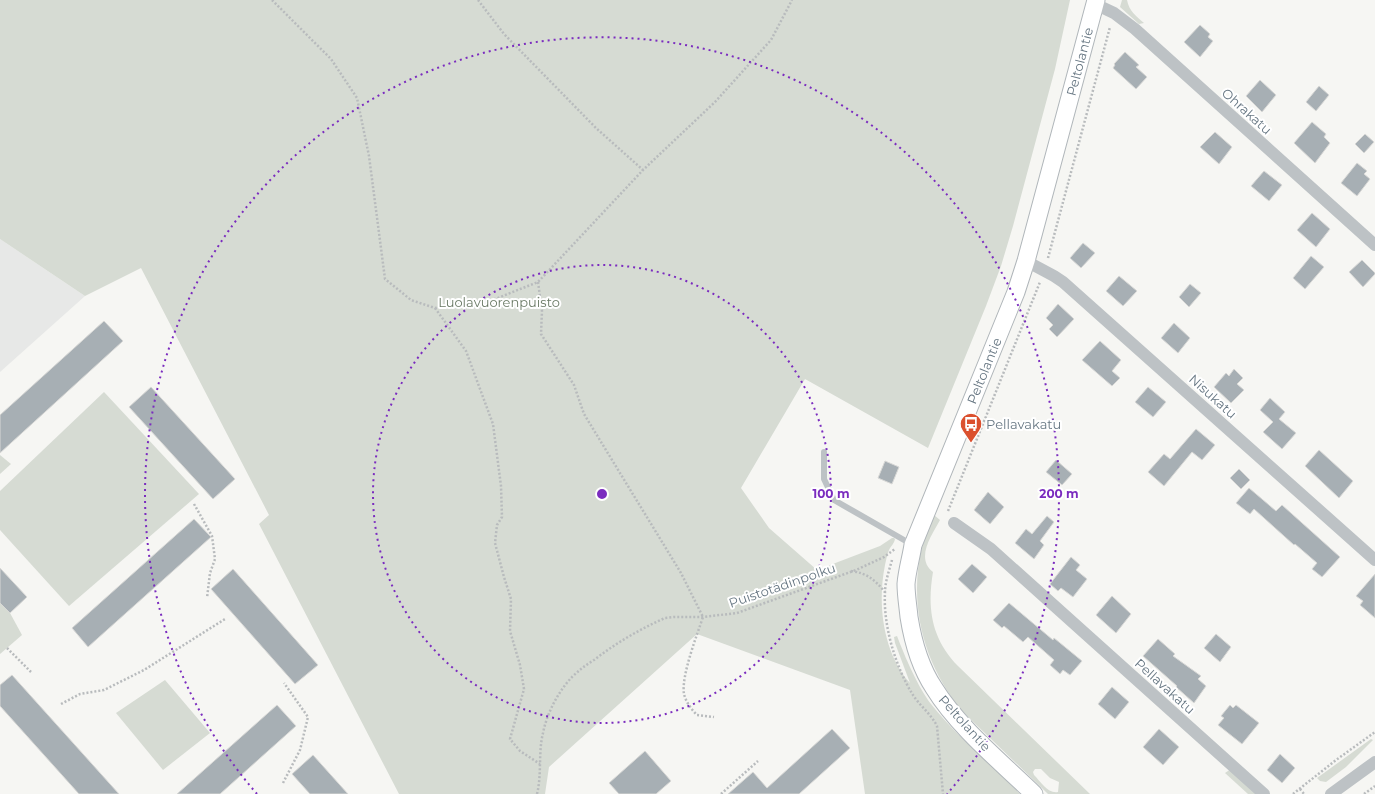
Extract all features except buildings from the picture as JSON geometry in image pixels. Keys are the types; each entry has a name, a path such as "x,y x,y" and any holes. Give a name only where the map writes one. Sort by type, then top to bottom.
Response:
{"street":[{"name":"Ohrakatu","path":"1096,2 1114,13 1135,29 1375,245"},
{"name":"Peltolantie","path":"1034,794 955,716 934,688 924,670 912,638 906,583 913,545 1016,292 1026,261 1096,2"},
{"name":"Nisukatu","path":"1026,261 1063,282 1375,560"},
{"name":"Pellavakatu","path":"954,523 991,549 1264,794"},
{"path":"1330,794 1375,762"}],"lane":[{"path":"824,452 824,479 834,500 913,545"}],"path":[{"path":"272,0 331,59 358,98 369,156 386,279 411,300 435,308 485,303 538,282 643,170 716,102 771,40 792,0"},
{"path":"478,0 504,34 596,128 643,170"},
{"path":"538,282 542,311 541,334 574,385 584,414 681,573 703,617 690,658 684,692 686,701 697,715 714,717"},
{"path":"435,308 466,351 493,424 501,486 502,517 497,525 496,543 511,599 510,631 520,665 524,689 510,739 520,751 540,764"},
{"path":"194,504 212,536 215,559 210,574 207,598"},
{"name":"Puistotädinpolku","path":"537,794 540,776 540,747 547,719 564,687 577,673 611,647 665,618 703,617 737,613 851,571 884,557 895,550"},
{"path":"851,571 869,576 876,581 885,593"},
{"path":"61,704 80,694 104,690 144,670 226,619"},
{"path":"7,648 31,672"},
{"path":"283,783 300,750 308,717 284,683"},
{"path":"1293,794 1375,732"},
{"path":"721,794 758,761"},
{"path":"1364,794 1375,786"},
{"path":"1300,789 1304,794"}],"shaded area":[{"path":"0,239 85,296 0,372"}],"green space":[{"name":"Luolavuorenpuisto","path":"0,0 1070,0 1055,69 1001,266 928,448 805,379 741,488 769,528 817,570 880,546 892,538 895,539 889,550 885,565 882,596 884,627 888,643 894,657 901,671 910,683 895,643 894,637 897,636 917,681 931,704 963,739 1020,794 865,794 850,690 697,634 549,767 545,794 399,794 259,524 269,515 141,268 85,296 0,239"},
{"path":"1122,0 1127,0 1131,10 1144,23 1139,24 1120,7"},
{"path":"104,392 199,494 69,606 0,530 0,491"},
{"path":"0,455 11,464 0,474"},
{"path":"934,515 940,520 927,546 925,560 933,572 931,585 931,610 933,622 942,645 958,666 1090,794 1048,794 962,711 938,674 922,634 918,612 917,591 918,569 922,547","holes":["1035,769 1041,769 1050,778 1059,782 1058,792 1048,789 1034,775 1033,772"]},
{"path":"0,603 10,613 22,635 0,654"},
{"path":"165,680 210,733 163,770 116,713"},
{"path":"1371,739 1373,740 1346,767 1326,782 1320,781 1317,778"},
{"path":"1231,769 1259,794 1248,794 1225,773"}],"place":[{"name":"Pellavakatu","path":"971,444"}]}
